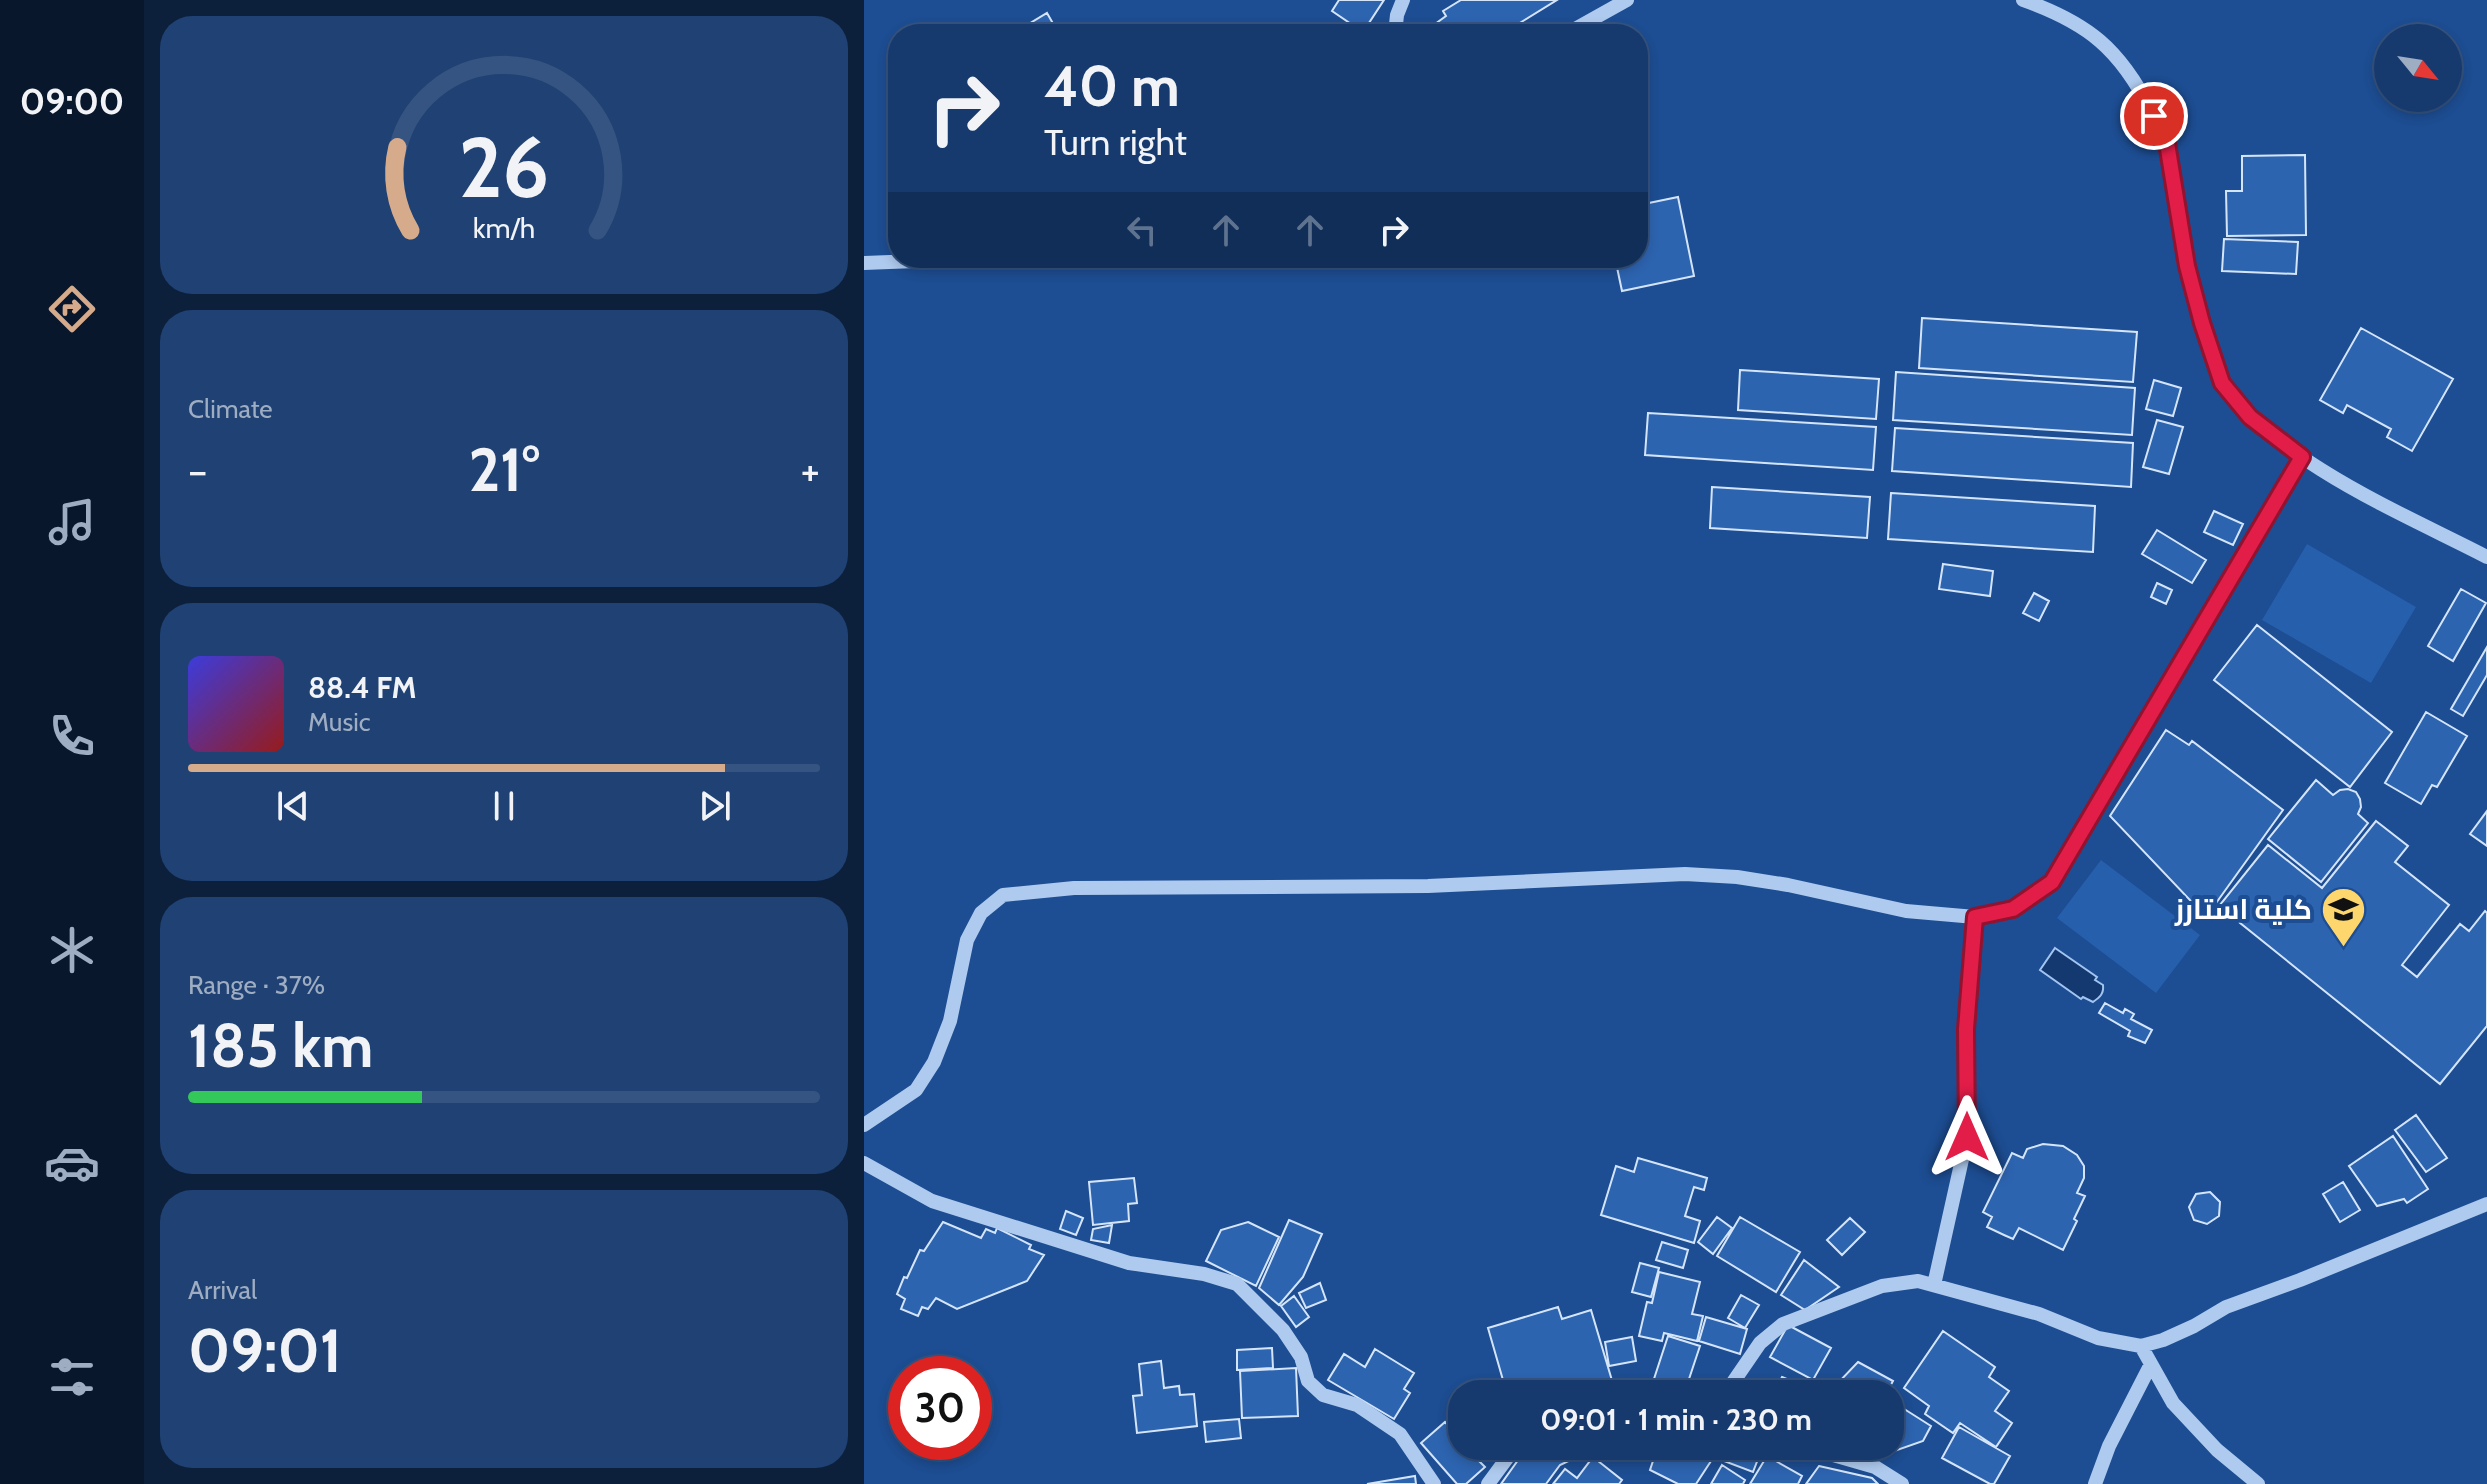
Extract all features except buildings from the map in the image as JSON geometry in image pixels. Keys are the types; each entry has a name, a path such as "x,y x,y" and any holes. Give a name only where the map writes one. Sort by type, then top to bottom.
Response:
{"street":[{"path":"1396,24 1403,0"},
{"path":"1584,24 1627,0"},
{"path":"2023,0 2053,11 2094,34 2115,54 2140,89 2167,143 2187,266 2222,383 2250,417 2302,457 2363,493 2487,557"},
{"path":"864,263 888,262"},
{"path":"864,1125 916,1090 934,1062 950,1021 967,940 981,913 1003,895 1074,888 1428,886 1685,874 1737,877 1788,885 1906,911 1975,917 2013,909 2052,882 2302,457"},
{"path":"1934,1285 1967,1137 1966,1029 1975,917"},
{"path":"864,1163 932,1201 1129,1263 1204,1274 1237,1284 1283,1330 1301,1357 1308,1381 1323,1395 1357,1405 1400,1434 1434,1484"},
{"path":"1735,1380 1760,1343 1783,1324 1882,1286 1918,1281 2039,1314 2098,1338 2141,1346 2194,1326 2226,1307 2487,1204"},
{"path":"2141,1346 2173,1403 2217,1450 2258,1484"},
{"path":"2095,1484 2109,1446 2151,1364"},
{"path":"1488,1484 1506,1460"},
{"path":"1851,1460 1875,1467 1902,1484"}],"shaded area":[{"path":"2307,544 2416,607 2371,683 2262,620"},
{"path":"2101,860 2200,935 2156,993 2057,918"},
{"path":"2055,948 2097,977 2095,980 2103,985 2102,993 2093,1002 2083,997 2081,999 2040,970"}],"place":[{"name":"كلية استارز","path":"2343,948"}],"route":[{"path":"1967,1137 1966,1029 1975,917 2013,909 2052,882 2302,457 2250,417 2222,383 2187,266 2167,143 2154,116"}]}
